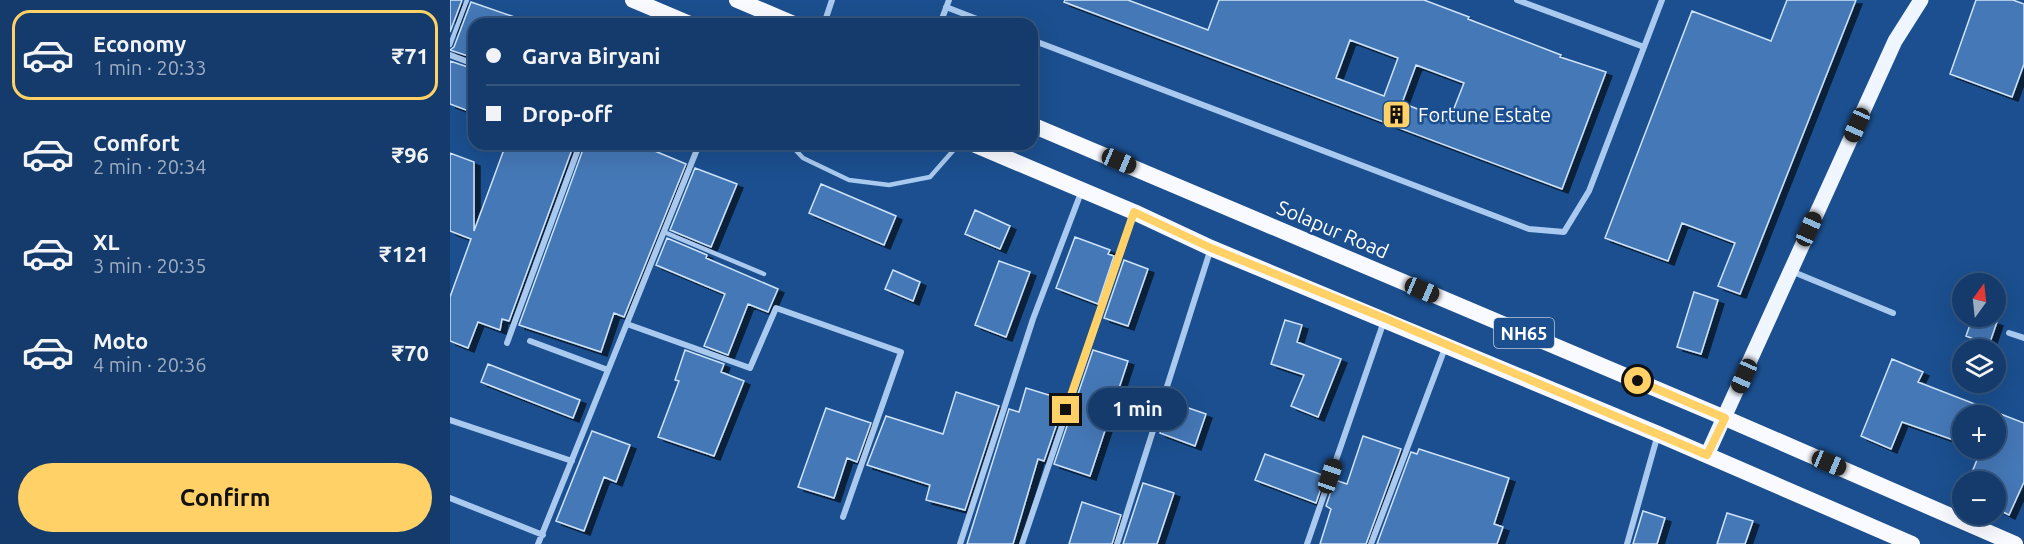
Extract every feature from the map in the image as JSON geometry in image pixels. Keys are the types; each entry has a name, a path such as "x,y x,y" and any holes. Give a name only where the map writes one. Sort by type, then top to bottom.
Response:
{"highway":[{"path":"633,0 676,18"},
{"path":"737,0 780,18"},
{"name":"Solapur Road","path":"1038,128 1725,418 2015,544"},
{"name":"NH65","path":"987,150 1134,212 1211,248 1446,344 1912,544"}],"main road":[{"path":"1707,455 1895,41 1921,0"}],"street":[{"path":"826,18 832,0"},
{"path":"942,18 949,0"},
{"path":"1517,0 1644,47"},
{"path":"1038,42 1529,230 1564,232 1588,190 1662,0"},
{"path":"946,8 974,18"},
{"path":"450,55 468,62"},
{"path":"507,343 578,150"},
{"path":"538,544 697,150"},
{"path":"960,544 1032,319 1082,190"},
{"path":"1022,544 1134,212"},
{"path":"1117,544 1211,248"},
{"path":"1790,270 1893,313"},
{"path":"627,324 750,368 776,308 901,352 843,517"},
{"path":"1307,544 1384,318"},
{"path":"2009,333 2024,338"},
{"path":"530,341 608,370"},
{"path":"1371,544 1446,344"},
{"path":"450,420 572,461"},
{"path":"1627,544 1658,434"},
{"path":"450,498 543,535"}],"lane":[{"path":"450,45 467,0"},
{"path":"796,150 803,158 849,180 889,185 930,177 954,150"},
{"path":"664,232 764,274"}],"building":[{"path":"450,0 462,0 450,32"},
{"path":"1065,0 1128,0 1208,30 1219,0 1424,0 1561,55 1560,57 1606,72 1562,189 1064,2","holes":["1350,40 1398,58 1384,96 1336,78","1416,65 1464,83 1449,121 1402,103"]},
{"path":"1787,0 1856,0 1740,294 1718,286 1735,243 1682,223 1668,261 1605,238 1692,11 1771,41"},
{"path":"1976,0 2013,0 2024,4 2024,64 2012,97 1950,74"},
{"path":"471,2 517,18 468,18 468,56 450,50 454,47"},
{"path":"450,61 468,67 468,111 450,104"},
{"path":"504,150 572,150 509,321 502,319 500,330 478,322 468,348 450,341 450,297 471,239 450,231 450,153 474,162 474,231"},
{"path":"583,150 652,150 686,164 624,317 614,313 601,352 519,325"},
{"path":"695,168 737,184 711,247 670,230"},
{"path":"821,184 896,216 884,245 809,213"},
{"path":"975,210 1010,226 1000,249 965,234"},
{"path":"1075,237 1110,250 1108,254 1114,256 1098,304 1056,288"},
{"path":"667,238 707,255 706,258 778,289 768,312 748,304 728,355 704,346 725,294 656,265"},
{"path":"1124,260 1148,269 1128,326 1104,318"},
{"path":"999,261 1030,272 1006,337 975,325"},
{"path":"893,270 920,282 913,301 885,289"},
{"path":"1694,292 1718,300 1701,354 1677,347"},
{"path":"1285,320 1302,325 1297,342 1341,359 1318,417 1291,406 1304,375 1271,364"},
{"path":"1969,327 1995,327 1991,339 1974,339 1966,336"},
{"path":"685,350 724,364 721,372 744,381 714,456 658,437 679,381 675,380"},
{"path":"1093,350 1128,361 1090,476 1054,464"},
{"path":"1892,359 1923,372 1918,382 1977,405 1952,405 1952,440 1902,422 1891,449 1861,436"},
{"path":"488,364 580,400 573,418 481,382"},
{"path":"1026,388 1065,400 1044,461 1038,459 1013,544 967,544 1009,409 1019,412"},
{"path":"956,392 999,406 965,510 926,500 930,485 867,465 886,416 943,434"},
{"path":"1171,402 1206,414 1195,446 1160,433"},
{"path":"826,408 871,423 857,462 847,458 834,498 798,487"},
{"path":"2006,416 2024,423 2024,482 2009,515 2006,514 2006,471 1972,471 1977,459 2006,459"},
{"path":"592,431 630,445 616,482 604,477 584,531 556,521"},
{"path":"1363,436 1401,449 1366,544 1320,544 1331,509 1326,506 1335,480 1347,484"},
{"path":"1419,449 1509,478 1494,524 1503,527 1497,544 1377,544 1411,452 1417,454"},
{"path":"1265,454 1325,476 1316,503 1255,480"},
{"path":"1143,483 1174,493 1157,544 1123,544"},
{"path":"1082,502 1121,515 1112,544 1069,544"},
{"path":"1643,511 1665,518 1657,544 1633,544"},
{"path":"1727,513 1753,521 1745,544 1717,544"}],"place":[{"name":"Fortune Estate","path":"1397,114"}],"route":[{"path":"1066,410 1134,212 1211,248 1384,318 1707,455 1725,418 1638,381"}]}
